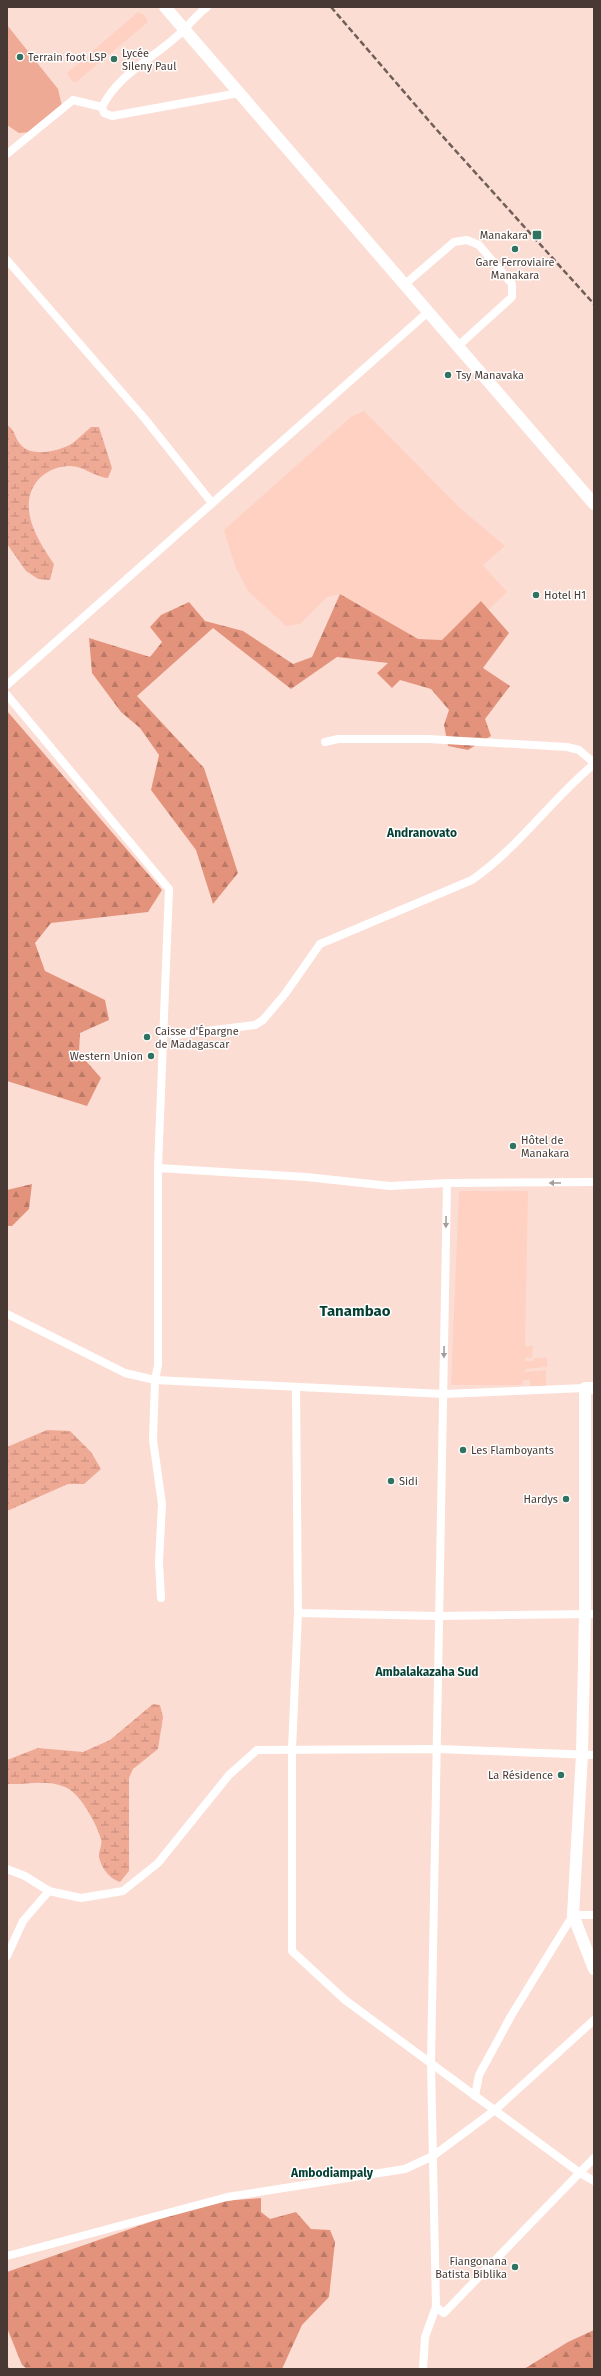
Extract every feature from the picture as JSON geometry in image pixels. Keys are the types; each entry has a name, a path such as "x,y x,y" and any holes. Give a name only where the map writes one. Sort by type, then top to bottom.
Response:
{"main road":[{"path":"165,7 594,504"},
{"path":"590,1388 588,1754 573,1915 594,1969"}],"street":[{"path":"207,7 194,18 185,29 125,75 108,94 102,106 104,114 112,116 239,93"},
{"path":"7,154 73,100 102,106"},
{"path":"404,285 454,242 467,240 479,245 512,284 512,297 458,346"},
{"path":"7,260 145,419 212,504"},
{"path":"7,685 428,312"},
{"path":"7,695 169,889 158,1168 158,1365 154,1380 153,1440 162,1504 158,1563 161,1598"},
{"path":"164,1031 174,1035 255,1025 263,1020 285,994 320,944 472,880 488,868 570,784 594,764 579,750 560,746 428,739 338,739 325,742"},
{"path":"158,1168 306,1177 390,1186 447,1183 594,1182"},
{"path":"423,2369 425,2337 436,2307 431,2063 438,1748 438,1616 444,1394 447,1183"},
{"path":"7,1314 125,1373 154,1380 444,1394 590,1388"},
{"path":"296,1388 298,1613 292,1749 292,1951 345,2000 580,2173 594,2181"},
{"path":"298,1613 438,1616 589,1614"},
{"path":"7,1869 25,1876 49,1891 81,1898 123,1891 158,1863 229,1774 257,1750 438,1748 588,1754"},
{"path":"7,1956 23,1921 49,1891"},
{"path":"475,2096 479,2075 511,2016 573,1915 594,1915"},
{"path":"7,2256 227,2197 405,2169 432,2156 495,2110 594,2020"},
{"path":"436,2307 444,2313 594,2158"}],"shaded area":[{"name":"Lycée Sileny Paul","path":"138,12 144,15 148,22 75,83 71,80 67,73"},
{"path":"364,411 460,508 505,546 483,565 507,592 489,609 481,601 442,640 418,639 340,594 327,597 300,624 286,626 248,591 235,566 224,530 352,416"},
{"path":"459,1191 528,1191 525,1346 533,1346 532,1358 525,1357 525,1361 534,1361 534,1358 547,1358 547,1367 525,1369 525,1372 546,1370 546,1387 530,1386 530,1380 523,1380 523,1385 451,1385"}],"green space":[{"name":"Terrain foot LSP","path":"7,25 58,89 62,106 33,132 19,133 7,125"},
{"path":"7,425 12,429 21,445 26,449 39,452 61,449 73,443 91,427 99,427 112,468 108,478 98,476 79,467 59,467 41,477 32,490 29,501 29,512 36,534 54,564 50,580 38,579 26,571 7,544"},
{"path":"340,594 418,639 442,640 481,601 509,633 483,668 510,686 485,719 491,736 468,750 448,746 444,725 449,710 431,689 400,680 392,688 377,673 388,663 337,657 291,689 213,628 137,696 204,768 238,873 213,904 196,850 151,790 159,755 140,728 121,712 92,673 89,638 150,657 162,642 150,627 161,615 189,602 205,621 243,631 293,664 312,657"},
{"path":"7,711 162,890 148,912 51,923 35,943 45,971 105,1000 109,1020 80,1033 79,1053 101,1078 87,1106 7,1081"},
{"path":"32,1184 29,1209 12,1226 7,1226 7,1190"},
{"path":"47,1430 70,1431 91,1452 101,1469 84,1484 68,1484 7,1511 7,1447"},
{"path":"153,1704 160,1705 163,1717 158,1749 133,1769 129,1778 129,1871 120,1882 109,1876 102,1865 99,1857 101,1841 99,1832 92,1817 77,1796 65,1787 51,1783 7,1784 7,1760 38,1748 83,1752 110,1740"},
{"path":"261,2198 261,2212 270,2219 296,2212 311,2229 330,2230 335,2242 329,2297 302,2325 282,2369 27,2369 22,2365 7,2328 7,2272 170,2215 222,2201"},
{"path":"594,2330 594,2369 524,2369 568,2342"}],"railway":[{"path":"331,7 436,129 594,304"}],"place":[{"name":"Terrain foot LSP","path":"20,57"},
{"name":"Lycée Sileny Paul","path":"114,59"},
{"name":"Manakara","path":"537,235"},
{"name":"Gare Ferroviaire Manakara","path":"515,249"},
{"name":"Tsy Manavaka","path":"448,375"},
{"name":"Hotel H1","path":"536,595"},
{"name":"Caisse d'Épargne de Madagascar","path":"147,1037"},
{"name":"Western Union","path":"151,1056"},
{"name":"Hôtel de Manakara","path":"513,1146"},
{"name":"Les Flamboyants","path":"463,1450"},
{"name":"Sidi","path":"391,1481"},
{"name":"Hardys","path":"566,1499"},
{"name":"La Résidence","path":"561,1775"},
{"name":"Fiangonana Batista Biblika","path":"515,2267"}],"district":[{"name":"Andranovato","path":"422,833"},
{"name":"Tanambao","path":"355,1311"},
{"name":"Ambalakazaha Sud","path":"427,1672"},
{"name":"Ambodiampaly","path":"332,2173"}]}
